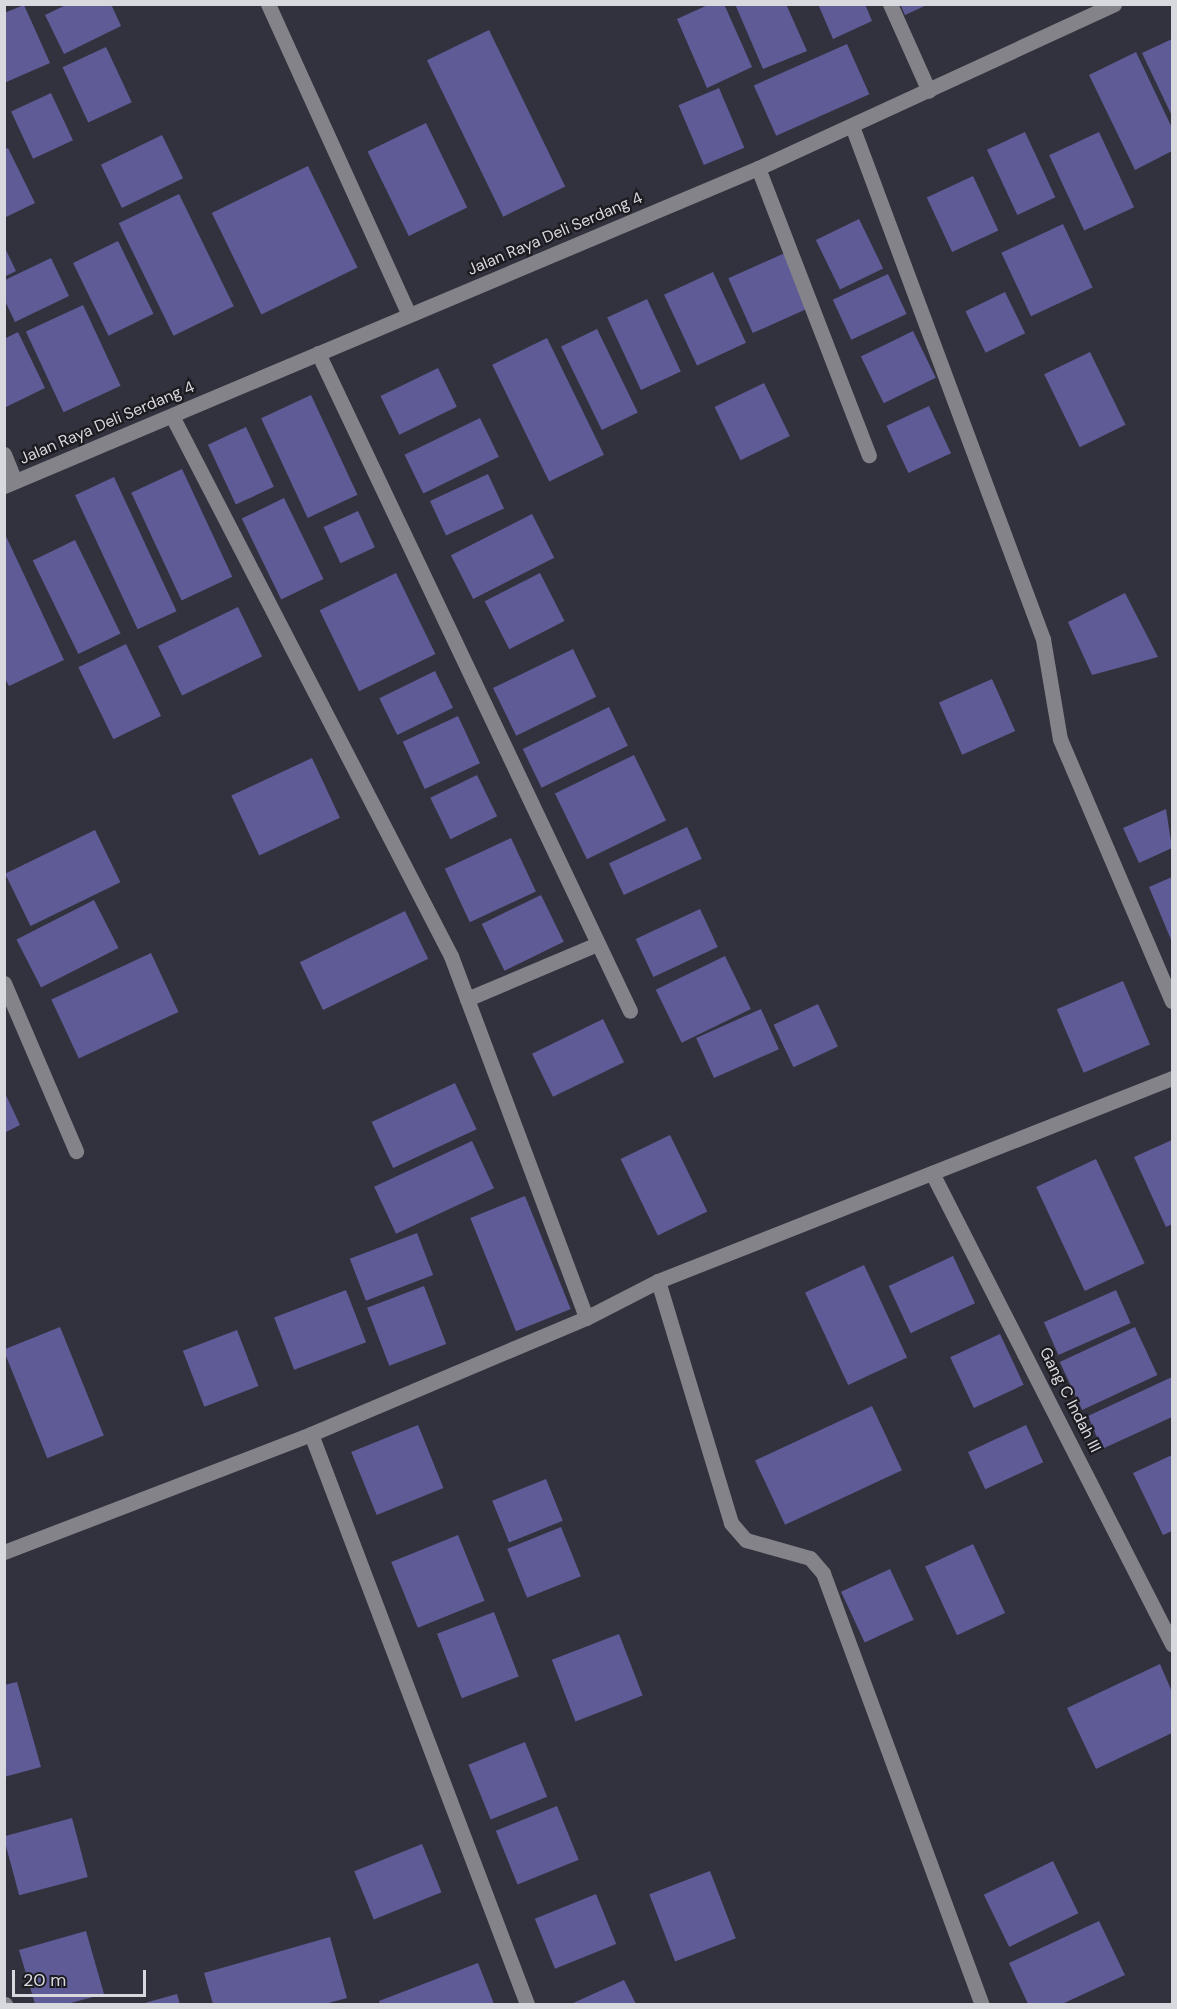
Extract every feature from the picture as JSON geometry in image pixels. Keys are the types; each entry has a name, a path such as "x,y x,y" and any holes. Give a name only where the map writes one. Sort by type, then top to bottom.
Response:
{"street":[{"path":"268,4 409,315"},
{"path":"890,4 929,91"},
{"name":"Jalan Raya Deli Serdang 4","path":"10,483 758,168 1114,4"},
{"path":"852,126 1043,639 1060,739 1173,1000"},
{"path":"758,168 869,455"},
{"path":"318,353 630,1011"},
{"path":"172,416 451,956 586,1318"},
{"path":"4,454 10,483"},
{"path":"467,999 597,944"},
{"path":"4,983 76,1151"},
{"path":"4,1552 311,1434 586,1318 658,1281 1173,1078"},
{"name":"Gang C Indah III","path":"932,1173 1173,1644"},
{"path":"658,1281 731,1523 746,1540 810,1558 823,1573 982,2004"},
{"path":"311,1434 527,2004"}],"building":[{"path":"68,4 111,4 121,26 64,54 45,15"},
{"path":"710,4 724,4 752,67 707,88 677,19"},
{"path":"735,4 786,4 807,51 763,69"},
{"path":"818,4 865,4 872,21 833,39"},
{"path":"900,4 929,4 905,15"},
{"path":"24,5 50,63 4,83 4,13"},
{"path":"489,30 565,186 503,217 427,60"},
{"path":"1172,39 1172,116 1142,53"},
{"path":"847,44 869,94 776,136 754,85"},
{"path":"106,47 132,102 88,123 62,67"},
{"path":"1136,52 1172,128 1172,151 1135,170 1089,75"},
{"path":"719,88 744,148 704,165 678,105"},
{"path":"51,93 73,140 33,159 11,112"},
{"path":"426,123 467,207 409,236 368,151"},
{"path":"1025,132 1055,197 1017,215 987,150"},
{"path":"1099,132 1134,207 1084,230 1049,155"},
{"path":"162,135 183,178 122,208 101,165"},
{"path":"8,148 35,203 4,218 4,150"},
{"path":"308,166 358,268 261,314 212,213"},
{"path":"973,176 998,230 952,252 927,198"},
{"path":"179,194 234,306 174,336 119,223"},
{"path":"859,219 883,268 840,289 816,240"},
{"path":"1063,224 1093,287 1031,316 1001,253"},
{"path":"118,241 154,314 109,336 73,263"},
{"path":"4,246 16,271 4,277"},
{"path":"785,253 809,308 753,333 728,278"},
{"path":"51,258 69,296 15,322 5,301 5,280"},
{"path":"713,272 746,343 697,366 664,295"},
{"path":"888,274 907,314 851,340 833,300"},
{"path":"1005,292 1025,333 986,353 965,311"},
{"path":"647,299 681,372 641,390 607,318"},
{"path":"83,305 121,386 64,412 26,332"},
{"path":"597,329 638,413 602,430 561,347"},
{"path":"913,331 936,378 884,403 861,356"},
{"path":"18,332 45,388 6,407 4,339"},
{"path":"547,338 604,455 549,482 492,365"},
{"path":"1090,352 1126,425 1080,447 1044,374"},
{"path":"438,368 457,407 399,435 380,396"},
{"path":"764,383 790,436 740,460 715,407"},
{"path":"311,395 357,495 308,518 261,418"},
{"path":"929,406 951,453 908,473 886,426"},
{"path":"480,418 499,457 423,493 405,455"},
{"path":"246,427 274,487 236,505 208,445"},
{"path":"182,469 232,577 182,601 131,493"},
{"path":"488,474 504,508 446,535 430,501"},
{"path":"114,477 177,611 138,629 75,495"},
{"path":"284,498 323,579 281,599 242,519"},
{"path":"358,511 375,547 340,563 324,527"},
{"path":"532,514 554,558 473,599 451,555"},
{"path":"4,532 64,660 9,686 4,677"},
{"path":"75,540 121,633 78,654 33,561"},
{"path":"396,573 435,654 359,691 320,610"},
{"path":"540,573 565,621 509,649 485,601"},
{"path":"1125,593 1158,657 1092,675 1068,622"},
{"path":"238,607 262,656 182,695 158,646"},
{"path":"126,644 161,716 113,739 78,667"},
{"path":"573,649 596,697 516,736 493,688"},
{"path":"435,671 453,708 397,735 379,698"},
{"path":"992,679 1015,731 962,755 939,703"},
{"path":"609,707 628,746 542,788 523,749"},
{"path":"458,716 480,763 425,789 403,742"},
{"path":"634,755 666,821 587,859 555,794"},
{"path":"312,758 340,818 259,855 231,796"},
{"path":"477,775 497,816 450,839 430,798"},
{"path":"1166,809 1172,848 1139,863 1123,828"},
{"path":"687,827 702,859 624,895 609,863"},
{"path":"95,830 120,882 31,926 5,874"},
{"path":"511,838 536,891 470,922 445,869"},
{"path":"1172,877 1172,942 1149,887"},
{"path":"541,895 564,942 504,971 482,924"},
{"path":"94,900 119,948 41,988 16,939"},
{"path":"700,909 718,947 653,977 636,939"},
{"path":"405,911 428,959 323,1010 300,962"},
{"path":"151,953 178,1012 79,1058 51,999"},
{"path":"725,956 751,1009 682,1043 656,990"},
{"path":"1123,981 1150,1045 1084,1073 1057,1009"},
{"path":"818,1004 838,1047 793,1067 774,1025"},
{"path":"761,1009 779,1049 714,1078 696,1038"},
{"path":"603,1019 624,1062 553,1097 532,1054"},
{"path":"455,1083 477,1129 393,1168 372,1122"},
{"path":"4,1091 20,1125 4,1133"},
{"path":"670,1135 707,1211 658,1236 621,1159"},
{"path":"1172,1140 1172,1224 1166,1227 1134,1157"},
{"path":"472,1141 494,1188 396,1234 374,1187"},
{"path":"1096,1159 1145,1263 1085,1291 1036,1187"},
{"path":"525,1196 571,1309 516,1331 470,1218"},
{"path":"417,1233 433,1275 366,1301 350,1259"},
{"path":"953,1256 975,1303 911,1333 889,1286"},
{"path":"864,1265 907,1357 848,1385 805,1292"},
{"path":"424,1286 446,1344 389,1366 367,1308"},
{"path":"346,1290 366,1342 294,1370 274,1318"},
{"path":"1116,1290 1131,1323 1058,1355 1044,1322"},
{"path":"60,1327 104,1435 47,1458 4,1350"},
{"path":"1135,1327 1157,1375 1082,1410 1060,1362"},
{"path":"237,1330 259,1386 204,1407 183,1351"},
{"path":"1000,1334 1024,1385 974,1408 950,1357"},
{"path":"1172,1377 1172,1417 1102,1449 1088,1416"},
{"path":"872,1406 902,1470 785,1525 755,1461"},
{"path":"418,1425 443,1488 377,1515 351,1452"},
{"path":"1026,1425 1043,1462 985,1489 968,1452"},
{"path":"1172,1455 1172,1531 1163,1535 1133,1473"},
{"path":"546,1479 563,1521 509,1542 492,1501"},
{"path":"561,1527 581,1576 527,1598 507,1549"},
{"path":"458,1535 485,1601 418,1628 391,1562"},
{"path":"973,1544 1005,1613 957,1635 925,1566"},
{"path":"890,1569 914,1620 865,1643 841,1592"},
{"path":"494,1612 519,1676 462,1698 437,1634"},
{"path":"619,1634 643,1696 575,1721 552,1660"},
{"path":"1160,1664 1172,1692 1172,1733 1096,1769 1067,1708"},
{"path":"17,1682 41,1767 4,1777 4,1685"},
{"path":"525,1742 547,1797 491,1820 468,1765"},
{"path":"557,1806 579,1860 518,1885 496,1831"},
{"path":"72,1818 88,1877 19,1895 4,1836"},
{"path":"422,1844 441,1892 374,1920 354,1871"},
{"path":"1053,1861 1078,1913 1009,1947 984,1895"},
{"path":"710,1871 736,1938 675,1962 649,1894"},
{"path":"596,1894 616,1944 555,1969 535,1919"},
{"path":"1099,1921 1125,1975 1062,2004 1028,2004 1009,1963"},
{"path":"86,1931 104,1994 67,2004 35,2004 19,1950"},
{"path":"330,1937 347,1998 325,2004 213,2004 204,1973"},
{"path":"478,1963 494,2004 380,2004 379,2001"},
{"path":"624,1980 636,2004 571,2004"},
{"path":"177,1994 180,2004 141,2004"}]}
